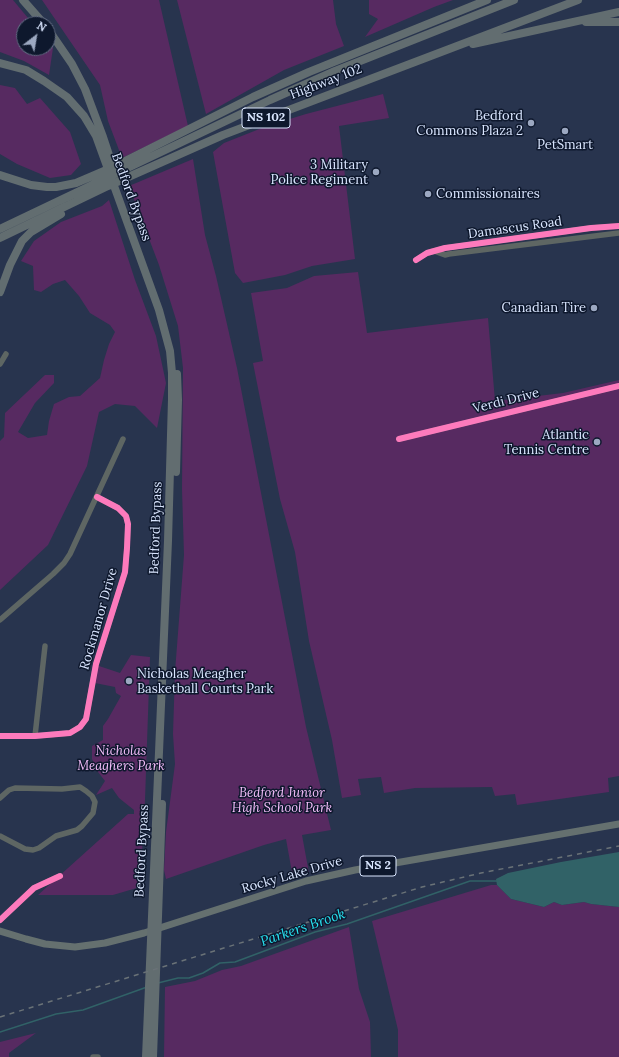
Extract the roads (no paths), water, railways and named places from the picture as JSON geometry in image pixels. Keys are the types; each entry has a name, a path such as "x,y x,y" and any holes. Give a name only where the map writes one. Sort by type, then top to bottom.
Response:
{"highway":[{"path":"23,0 37,16"},
{"path":"26,0 38,16"},
{"path":"0,175 31,185 47,187 76,183 111,168 253,97 487,0"},
{"name":"Highway 102","path":"0,229 335,71 514,0"},
{"name":"Highway 102","path":"0,238 108,186 223,135 578,0"},
{"path":"437,53 577,20 619,12"},
{"path":"577,20 587,22 619,22"},
{"name":"Bedford Bypass","path":"56,41 72,64 85,89 103,137 107,159"},
{"path":"169,148 176,142 310,77 342,59"},
{"name":"Bedford Bypass","path":"0,63 26,70 67,97 84,116 96,136 107,159 163,307 173,345 178,375 176,461 154,914 152,990 153,1057"},
{"path":"0,292 22,241 31,232 108,186"},
{"name":"Bedford Bypass","path":"146,1057 152,990"}],"main road":[{"name":"Rocky Lake Drive","path":"0,930 46,944 74,947 105,944 313,879 355,870 619,824"}],"street":[{"name":"Damascus Road","path":"416,260 434,251 531,236 619,226"},
{"name":"Damascus Road","path":"434,251 445,255 619,233"},
{"path":"0,364 6,354"},
{"name":"Verdi Drive","path":"399,439 619,386"},
{"path":"0,620 64,562 78,539 123,439"},
{"name":"Rockmanor Drive","path":"0,736 35,736 70,733 80,728 88,713 100,648 125,572 128,524 123,511 97,497"},
{"path":"35,736 45,646"},
{"path":"0,798 9,790 15,788 62,789 80,787 92,796 95,802 93,813 82,826 77,830 56,836 39,848 32,850 25,849 0,836"},
{"path":"0,920 34,888 60,876"},
{"path":"93,1057 98,1057"}],"waterway":[{"name":"Parkers Brook","path":"158,983 178,978 189,978 203,973 220,963 235,962 315,932 347,924 470,881 498,881"},
{"name":"Parkers Brook","path":"0,1032 56,1014 83,1010 147,987"}],"railway":[{"path":"0,1017 422,887 481,873 619,846"}],"place":[{"name":"Bedford Commons Plaza 2","path":"531,123"},
{"name":"PetSmart","path":"565,131"},
{"name":"3 Military Police Regiment","path":"376,172"},
{"name":"Commissionaires","path":"428,194"},
{"name":"Canadian Tire","path":"594,308"},
{"name":"Atlantic Tennis Centre","path":"597,442"},
{"name":"Nicholas Meagher Basketball Courts Park","path":"129,681"}],"park label":[{"name":"Nicholas Meaghers Park","path":"121,758"},
{"name":"Bedford Junior High School Park","path":"282,800"}]}
